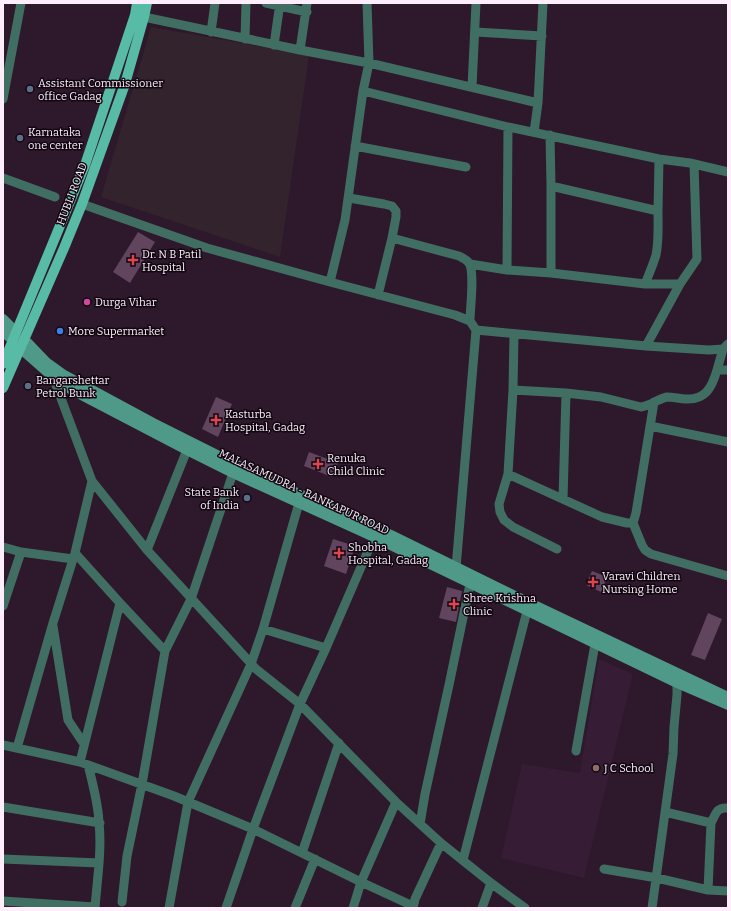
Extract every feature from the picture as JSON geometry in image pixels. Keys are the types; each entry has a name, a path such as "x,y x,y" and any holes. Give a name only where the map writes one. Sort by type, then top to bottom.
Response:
{"main road":[{"path":"3,364 18,340 85,165 137,3"},
{"name":"HUBLI ROAD","path":"3,388 18,340 61,255 82,204 125,84 147,3"},
{"path":"3,319 18,340"},
{"path":"3,332 18,340 64,375 146,419 259,476 391,536 728,697"},
{"name":"MALASAMUDRA - BANKAPUR ROAD","path":"18,340 53,377 72,390 187,450 233,473 374,537 677,683 728,705"}],"street":[{"path":"3,99 22,3"},
{"path":"211,32 215,3"},
{"path":"245,39 246,3"},
{"path":"266,3 307,7 300,50"},
{"path":"330,282 345,220 363,91 369,63 367,3"},
{"path":"472,87 476,3"},
{"path":"534,132 538,103 543,3"},
{"path":"274,45 280,5"},
{"path":"144,17 274,45 369,63 538,103"},
{"path":"475,32 542,36"},
{"path":"363,91 508,127 728,172"},
{"path":"508,127 508,270"},
{"path":"550,135 551,273"},
{"path":"355,146 466,167"},
{"path":"645,284 654,263 656,253 659,158"},
{"path":"646,346 680,284 697,259 694,164"},
{"path":"3,178 55,197"},
{"path":"551,186 658,211"},
{"path":"348,198 392,206 396,211 392,238 378,295"},
{"path":"82,204 207,248 455,315 470,321 476,330 456,568"},
{"path":"392,238 466,259 470,264 472,274 470,321"},
{"path":"470,264 508,270 551,273 645,284 680,284"},
{"path":"476,330 646,346 709,350 725,347 710,388 697,399 667,397 641,407 601,397 566,393 513,390"},
{"path":"514,334 513,390 508,474 499,504 500,512 504,520 513,527 557,549"},
{"path":"717,370 728,370"},
{"path":"53,377 92,481 147,550 251,664 300,704 396,802 441,843 525,908"},
{"path":"563,499 566,393"},
{"path":"654,402 636,514 633,523 642,545 645,550 651,554 728,576"},
{"path":"650,426 728,442"},
{"path":"147,550 187,450"},
{"path":"122,902 127,856 142,784 165,651 191,599 233,473"},
{"path":"508,474 602,517 633,523"},
{"path":"17,748 74,556 92,481"},
{"path":"169,908 188,802 251,664 263,629 300,503"},
{"path":"226,908 253,829 300,704 374,537"},
{"path":"3,547 21,552 74,556 165,651"},
{"path":"3,606 21,552"},
{"path":"420,824 425,794 470,584"},
{"path":"3,901 95,907 99,863 100,823 95,793 84,763 84,744 120,603"},
{"path":"463,860 527,611"},
{"path":"53,623 68,720 84,744"},
{"path":"263,629 326,648"},
{"path":"576,752 595,644"},
{"path":"652,908 673,754 677,683"},
{"path":"302,853 339,743"},
{"path":"3,745 84,763 188,802 253,829 413,907 415,899 441,843"},
{"path":"353,908 361,882 396,802"},
{"path":"3,807 100,823"},
{"path":"708,890 711,823 718,810 728,808"},
{"path":"665,812 711,823"},
{"path":"3,859 99,863"},
{"path":"295,908 314,859"},
{"path":"604,869 657,878 708,890 728,891"},
{"path":"482,908 491,883"}],"shaded area":[{"path":"151,27 309,55 280,257 101,197"},
{"name":"J C School","path":"599,659 633,674 584,878 501,858 522,764 580,773"}],"building":[{"path":"138,232 155,242 130,283 113,272"},
{"path":"216,397 232,404 218,437 202,429"},
{"path":"309,452 338,463 332,477 304,466"},
{"path":"333,539 355,546 346,574 324,566"},
{"path":"592,571 607,577 601,592 586,585"},
{"path":"447,587 462,591 456,622 439,618"},
{"path":"708,613 722,619 705,660 691,655"}],"place":[{"name":"Assistant Commissioner office Gadag","path":"30,89"},
{"name":"Karnataka one center","path":"20,138"},
{"name":"Dr. N B Patil Hospital","path":"133,260"},
{"name":"Durga Vihar","path":"87,302"},
{"name":"More Supermarket","path":"60,331"},
{"name":"Bangarshettar Petrol Bunk","path":"28,386"},
{"name":"Kasturba Hospital, Gadag","path":"216,420"},
{"name":"Renuka Child Clinic","path":"318,464"},
{"name":"State Bank of India","path":"247,498"},
{"name":"Shobha Hospital, Gadag","path":"339,553"},
{"name":"Varavi Children Nursing Home","path":"593,582"},
{"name":"Shree Krishna Clinic","path":"454,604"},
{"name":"J C School","path":"596,768"}]}
